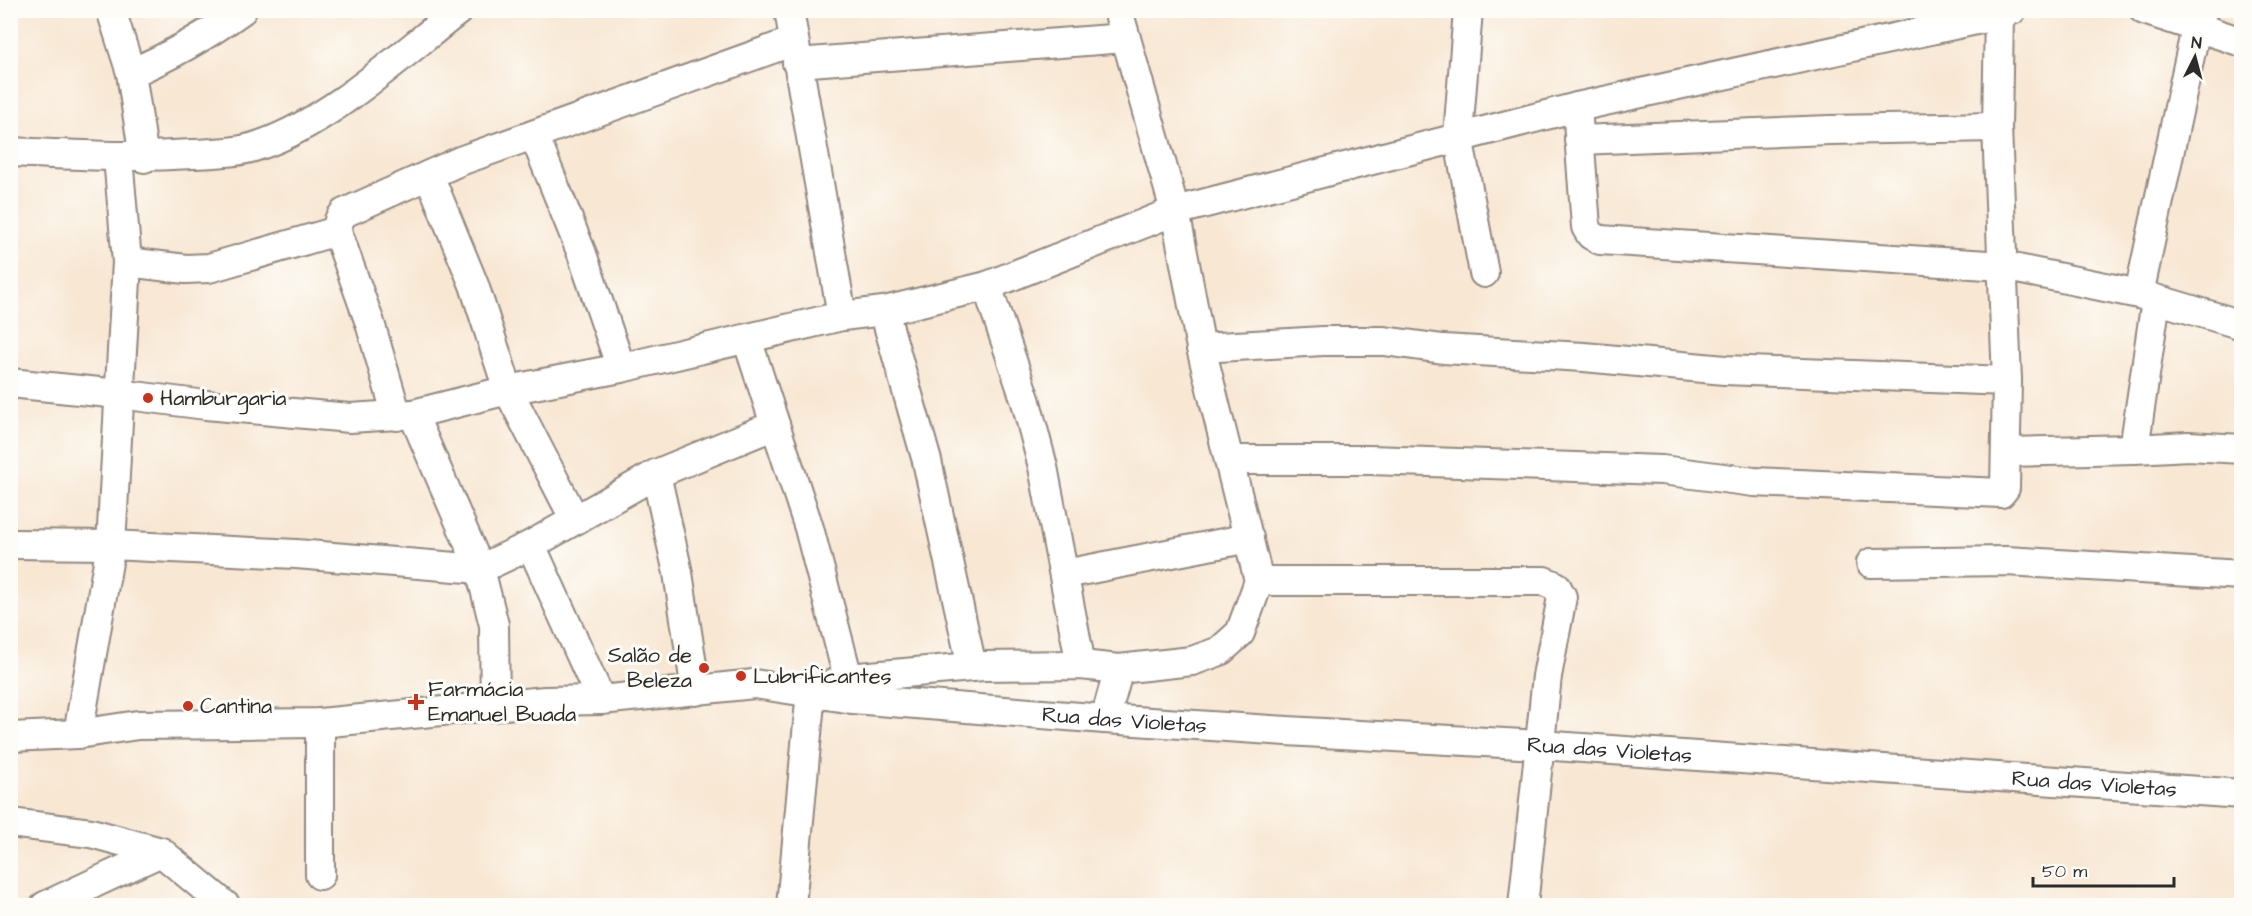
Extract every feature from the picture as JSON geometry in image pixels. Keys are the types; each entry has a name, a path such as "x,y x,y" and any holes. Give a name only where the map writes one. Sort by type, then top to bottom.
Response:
{"street":[{"path":"78,734 111,545 127,262 131,73 111,10"},
{"path":"131,73 169,57 207,35 242,10"},
{"path":"10,152 131,157 225,152 258,146 290,133 341,102 459,10"},
{"path":"789,10 842,316"},
{"path":"10,737 78,734 138,725 320,723 545,702 601,700 754,684 811,691 851,689 977,667 1082,664 1119,669 1192,661 1220,651 1240,633 1259,581 1201,348 1175,211 1118,10"},
{"path":"1468,10 1458,136 1484,273"},
{"path":"2144,10 2199,19 2241,42"},
{"path":"10,383 206,405 350,418 405,415 508,390 621,368 842,316 884,311 987,286 1175,211 1577,106 2005,13 1997,127 2007,381 2005,488 2001,493 1754,482 1662,470 1370,460 1230,460"},
{"path":"2134,450 2147,297 2199,19"},
{"path":"495,707 494,625 480,569 405,415 338,231 339,220 344,213 460,161 534,135 796,52 1125,38"},
{"path":"1577,106 1586,227 1591,235 1600,240 2002,266 2147,297 2241,325"},
{"path":"1579,140 1829,130 1997,127"},
{"path":"534,135 582,254 621,368"},
{"path":"429,175 474,285 508,390 575,520"},
{"path":"127,262 186,269 209,268 338,231"},
{"path":"987,286 1029,413 1043,468 1082,664"},
{"path":"884,311 930,471 977,667 1003,710"},
{"path":"747,339 809,528 851,689"},
{"path":"1201,348 1323,341 1384,341 1443,349 1584,357 1725,370 2007,381"},
{"path":"10,544 111,545 296,554 480,569 531,545 656,474 775,425"},
{"path":"2006,452 2134,450 2189,446 2241,449"},
{"path":"656,474 678,573 696,691"},
{"path":"1065,573 1248,538"},
{"path":"531,545 601,700"},
{"path":"1871,563 2006,561 2241,574"},
{"path":"1259,581 1544,581 1556,586 1562,597 1547,676 1523,906"},
{"path":"1106,719 1119,669"},
{"name":"Rua das Violetas","path":"851,689 1003,710 1106,719 1540,745 2241,794"},
{"path":"791,906 811,691"},
{"path":"320,723 320,875"},
{"path":"10,823 91,833 161,852 226,906"},
{"path":"45,906 161,852"}],"place":[{"name":"Hamburgaria","path":"148,398"},
{"name":"Salão de Beleza","path":"704,668"},
{"name":"Lubrificantes","path":"741,676"},
{"name":"Farmácia Emanuel Buada","path":"416,702"},
{"name":"Cantina","path":"188,706"}]}
